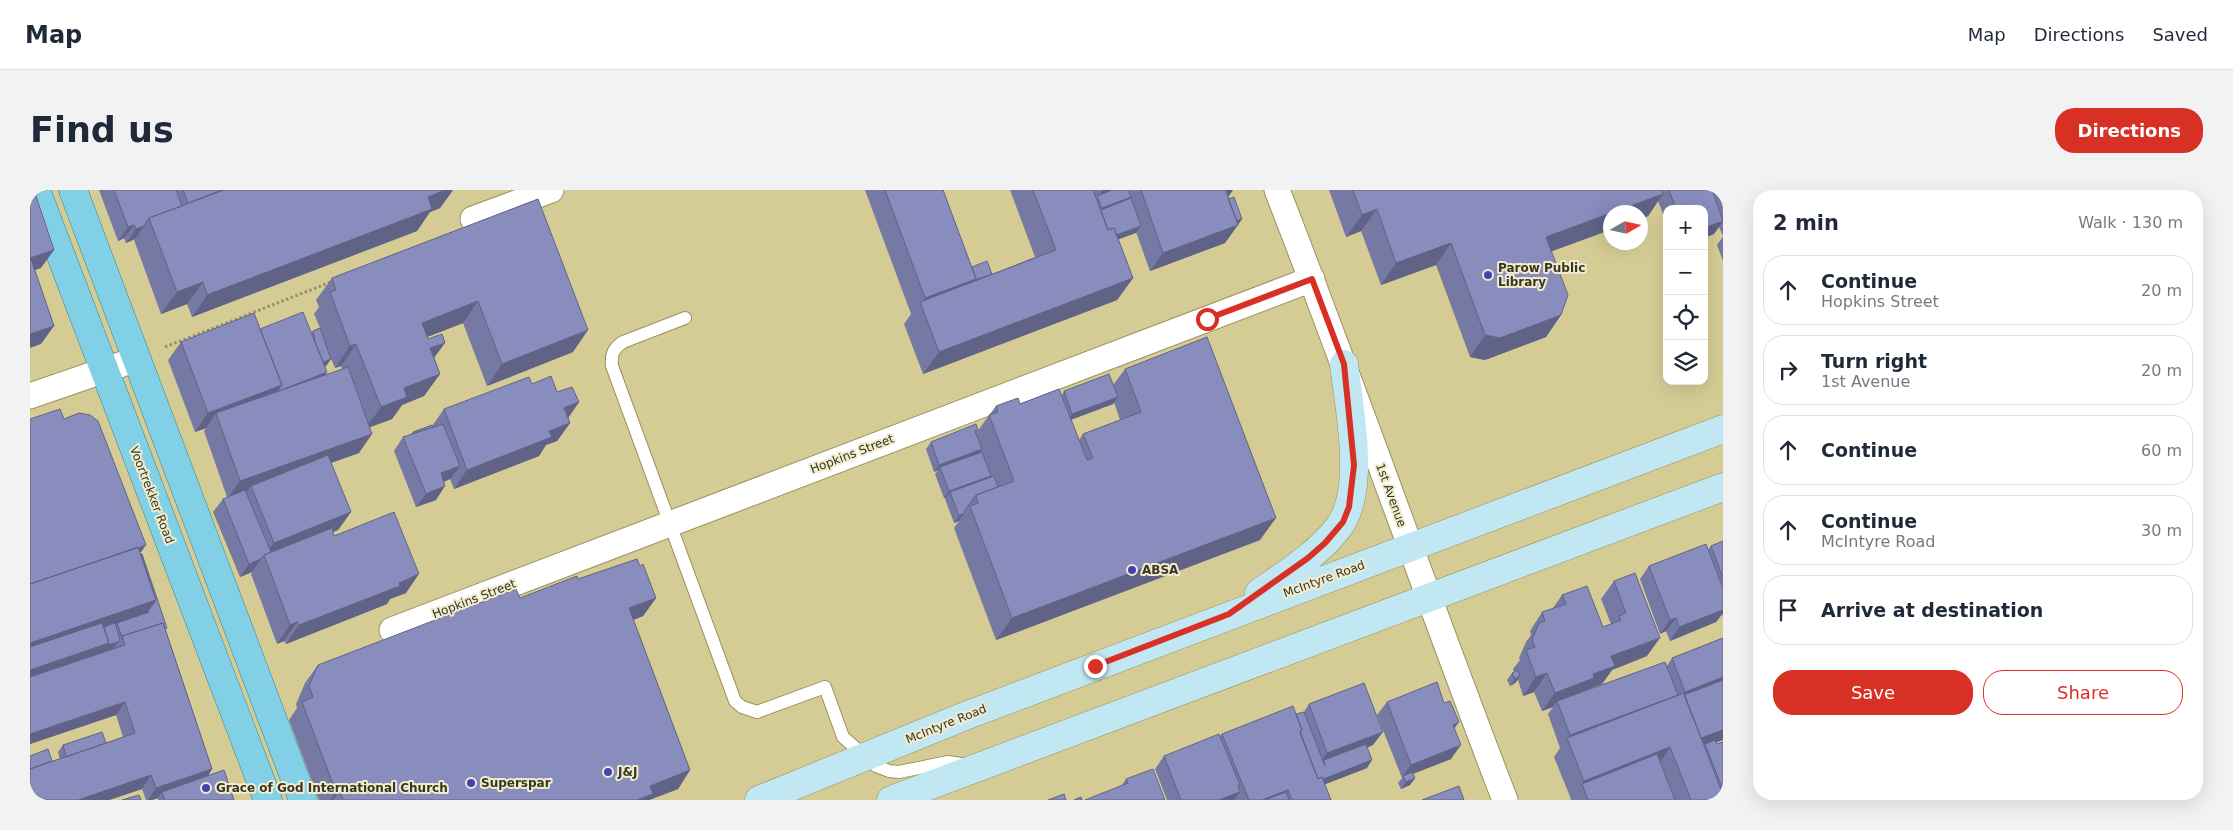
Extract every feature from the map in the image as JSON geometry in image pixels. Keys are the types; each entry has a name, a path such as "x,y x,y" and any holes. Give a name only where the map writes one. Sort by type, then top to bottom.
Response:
{"main road":[{"name":"Voortrekker Road","path":"36,190 268,800"},
{"path":"73,190 302,800"},
{"path":"1229,614 1316,551 1339,528 1346,514 1352,494 1354,465 1344,364"},
{"name":"McIntyre Road","path":"759,800 965,716 1229,614 1410,548 1723,429"},
{"path":"891,800 1723,487"}],"street":[{"path":"473,219 551,190"},
{"name":"1st Avenue","path":"1278,190 1344,364 1445,644 1505,800"},
{"name":"Hopkins Street","path":"392,630 1312,279"},
{"path":"30,396 137,359"}],"lane":[{"path":"685,318 623,342 615,348 611,356 612,366 735,701 742,708 757,712 824,687 843,737 876,766 889,771 909,770 948,762 978,766"}],"path":[{"path":"137,359 339,279"}],"building":[{"path":"30,190 34,190 54,250 30,258"},
{"path":"114,190 176,190 182,206 149,218 144,226 136,229 134,225 128,227"},
{"path":"183,190 222,190 188,203"},
{"path":"224,190 445,190 428,197 432,209 207,295 203,282 177,292 149,218"},
{"path":"885,190 943,190 976,279 925,298"},
{"path":"1033,190 1093,190 1108,230 1114,228 1133,278 939,352 920,302 1056,250"},
{"path":"1112,190 1128,190 1131,197 1102,208 1097,196"},
{"path":"1141,190 1229,190 1226,191 1238,225 1163,253"},
{"name":"Parow Public Library","path":"1353,190 1662,190 1663,194 1633,205 1603,205 1603,216 1546,237 1568,295 1561,315 1500,338 1485,335 1451,243 1396,263 1377,209 1362,215"},
{"path":"1669,190 1712,190 1723,221 1708,227 1708,205 1675,205"},
{"path":"1234,197 1242,219 1237,221 1228,199"},
{"path":"1131,198 1141,226 1116,235 1114,228 1108,230 1101,210"},
{"path":"538,199 588,330 502,364 478,301 422,323 428,339 442,334 445,343 430,348 440,374 404,388 407,397 381,407 356,344 350,346 330,292 336,290 332,278"},
{"path":"30,259 54,326 30,334"},
{"path":"987,261 992,274 975,280 972,267"},
{"path":"303,312 327,372 279,391 282,385 260,329"},
{"path":"254,313 282,385 208,413 181,342"},
{"path":"320,328 331,359 323,362 314,339 313,331"},
{"path":"1207,337 1276,518 1012,618 970,506 978,503 976,495 1014,481 989,415 998,412 996,406 1018,398 1020,404 1059,389 1087,460 1093,458 1083,434 1141,412 1125,369"},
{"path":"348,367 372,434 240,481 216,413"},
{"path":"1109,374 1118,397 1072,414 1064,391"},
{"path":"551,376 557,392 572,387 579,402 564,408 570,423 549,431 552,437 467,470 444,409 529,377 532,384"},
{"path":"60,409 64,419 79,413 90,415 98,421 146,545 30,584 30,419"},
{"path":"443,424 460,466 441,473 445,486 426,494 403,437"},
{"path":"976,424 978,430 975,431 982,449 939,465 931,442"},
{"path":"432,425 433,427 413,432"},
{"path":"982,452 991,476 949,491 940,467"},
{"path":"328,455 351,512 274,543 251,486"},
{"path":"994,476 998,487 976,495 965,512 959,516 950,492"},
{"path":"245,490 271,552 249,564 223,499"},
{"path":"394,512 419,574 399,583 400,586 299,625 297,622 290,625 264,555 332,528 334,536"},
{"path":"1723,541 1723,578 1711,546"},
{"path":"1706,544 1723,588 1723,610 1679,627 1676,618 1670,620 1649,566"},
{"path":"138,547 156,600 30,643 30,584"},
{"path":"141,554 167,628 165,629 163,623 122,636 123,640 117,623 149,612 156,600"},
{"path":"637,559 640,566 643,564 656,598 629,608 690,770 650,786 653,794 637,800 343,800 340,791 336,792 302,702 313,697 309,686 318,665 516,589 520,598 577,576 578,579"},
{"path":"1635,573 1660,638 1611,656 1615,666 1593,674 1594,678 1555,693 1547,673 1536,677 1526,650 1535,647 1532,640 1539,623 1545,621 1542,612 1566,604 1562,595 1587,586 1603,627 1621,620 1619,616 1626,613 1614,581"},
{"path":"102,623 109,643 30,670 30,647"},
{"path":"115,623 120,639 118,642 107,645 109,643 104,627"},
{"path":"163,623 212,769 156,788 151,775 78,800 30,800 30,769 135,733 125,702 30,734 30,677 125,645 122,636"},
{"path":"1723,638 1723,677 1685,692 1672,658"},
{"path":"1665,662 1678,695 1570,735 1557,701"},
{"path":"1518,670 1520,676 1515,679 1512,673"},
{"path":"1723,680 1723,730 1701,738 1684,695"},
{"path":"1437,682 1444,703 1450,701 1459,722 1453,725 1461,745 1411,765 1387,702"},
{"path":"1364,683 1383,732 1327,753 1309,704"},
{"path":"1684,693 1723,795 1723,800 1691,800 1670,747 1584,781 1567,738"},
{"path":"1293,706 1318,779 1322,777 1331,800 1292,800 1288,790 1262,800 1249,800 1222,734"},
{"path":"1304,712 1325,766 1324,760 1366,744 1372,760 1323,779 1322,777 1318,779 1300,733 1302,730 1296,714"},
{"path":"102,732 106,743 66,757 63,745"},
{"path":"1219,734 1240,785 1238,786 1240,792 1219,800 1181,800 1164,756"},
{"path":"1715,740 1717,744 1723,742 1723,790 1705,744"},
{"path":"48,749 52,761 30,769 30,756"},
{"path":"1657,754 1675,800 1588,800 1582,784"},
{"path":"1153,769 1165,800 1085,800 1128,783 1126,779"},
{"path":"224,770 234,800 165,800 162,792"},
{"path":"1412,772 1415,778 1406,782 1403,776"},
{"path":"1459,786 1464,800 1422,800"},
{"path":"1286,792 1289,800 1265,800"},
{"path":"1064,794 1066,800 1048,800"},
{"path":"139,795 141,800 122,800"}],"place":[{"name":"Parow Public Library","path":"1488,275"},
{"name":"ABSA","path":"1132,570"},
{"name":"J&J","path":"608,772"},
{"name":"Superspar","path":"471,783"},
{"name":"Grace of God International Church","path":"206,788"}],"route":[{"path":"1095,666 1229,614 1308,558 1325,543 1343,522 1349,507 1354,480 1354,465 1344,364 1312,279 1207,319"}]}
